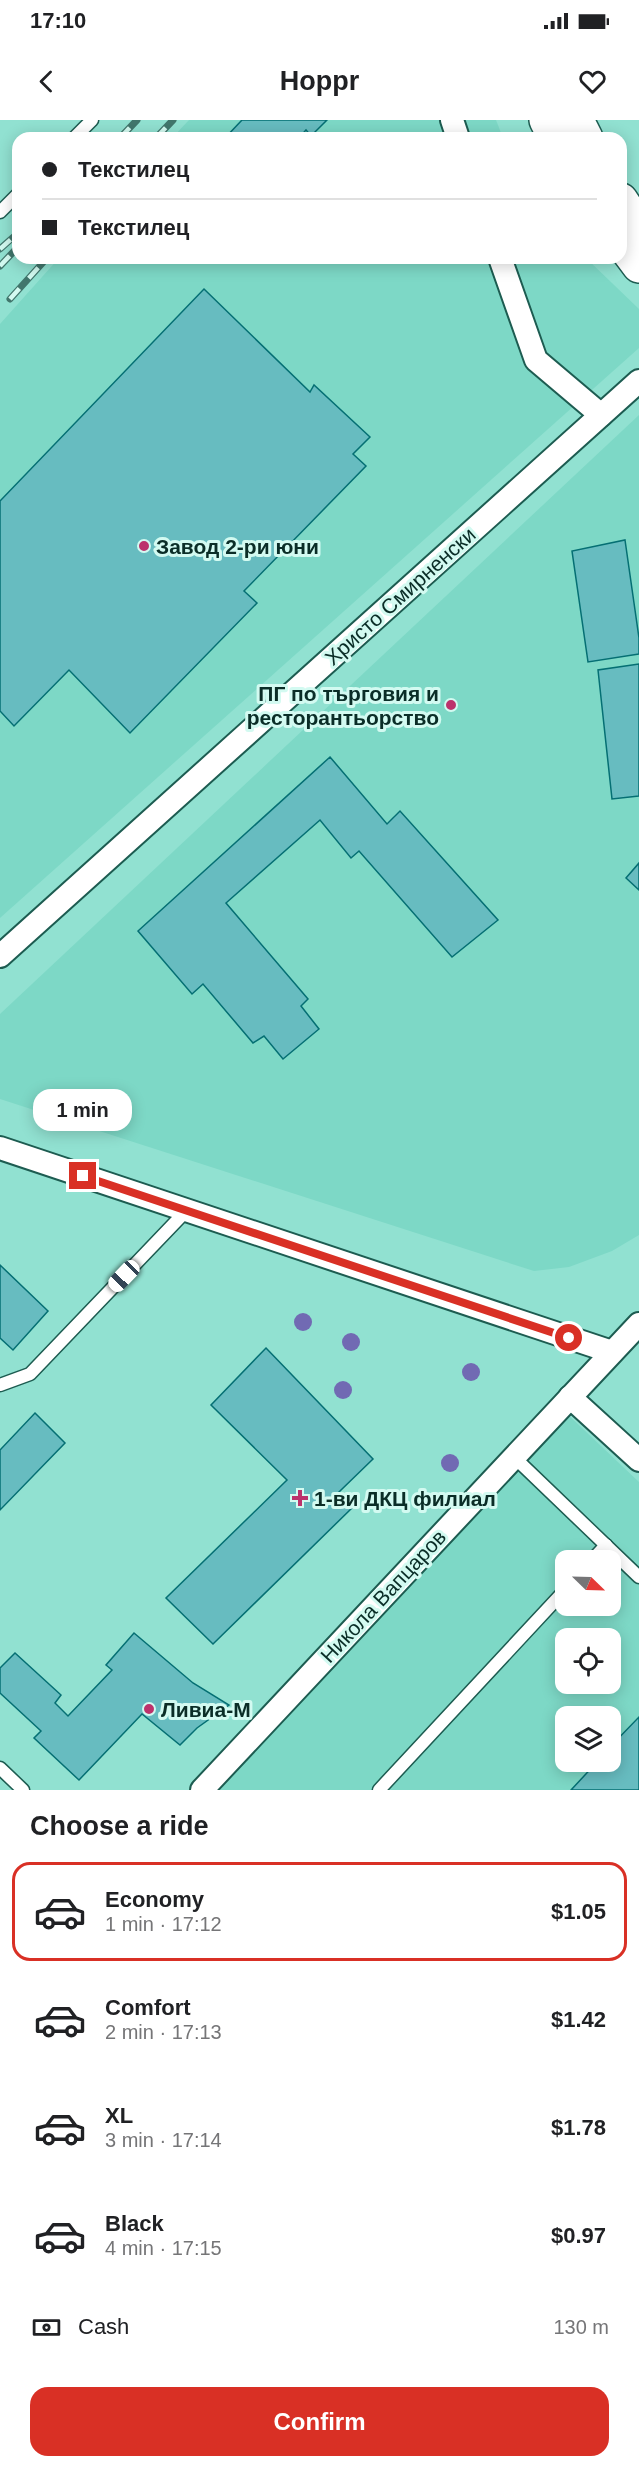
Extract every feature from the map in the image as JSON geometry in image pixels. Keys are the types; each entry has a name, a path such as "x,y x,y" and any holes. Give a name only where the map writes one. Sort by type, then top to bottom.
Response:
{"main road":[{"path":"627,209 639,228"},
{"path":"627,251 639,266"}],"street":[{"path":"502,264 536,360 601,415"},
{"name":"Христо Смирненски","path":"0,956 639,381"},
{"path":"0,1148 612,1352"},
{"name":"Никола Вапцаров","path":"202,1790 639,1324"},
{"path":"570,1397 639,1460"}],"lane":[{"path":"80,132 92,120"},
{"path":"0,212 12,200"},
{"path":"0,1385 30,1374 187,1210"},
{"path":"514,1457 639,1577"},
{"path":"601,1550 606,1545"},
{"path":"379,1790 555,1601"},
{"path":"0,1768 23,1790"}],"shaded area":[{"path":"189,120 496,120 501,132 178,132"},
{"path":"54,264 592,264 639,309 639,348 0,918 0,324"},
{"name":"ПГ по търговия и ресторантьорство","path":"639,415 639,1235 612,1251 569,1267 534,1271 0,1099 0,1014"},
{"path":"563,1410 639,1482 639,1790 202,1790"}],"building":[{"path":"242,120 327,120 315,132 306,130 304,132 231,132"},
{"name":"Завод 2-ри юни","path":"204,289 310,392 314,385 370,437 353,454 366,466 244,591 257,603 130,733 69,670 14,726 0,711 0,501"},
{"path":"625,540 639,638 639,654 588,662 572,551"},
{"path":"639,664 639,796 612,799 598,670"},
{"path":"330,757 387,824 400,811 498,920 452,957 359,851 351,858 320,820 226,903 308,999 301,1006 319,1029 283,1059 264,1036 253,1043 203,984 192,994 138,931"},
{"path":"639,863 639,890 626,878"},
{"path":"0,1265 48,1311 13,1350 0,1338"},
{"path":"266,1348 373,1459 339,1492 354,1506 213,1644 166,1598 287,1480 211,1405"},
{"path":"35,1413 65,1443 0,1510 0,1450"},
{"name":"Ливиа-М","path":"134,1633 193,1683 229,1705 197,1728 180,1745 142,1714 79,1780 34,1738 41,1731 0,1693 0,1668 15,1653 61,1695 55,1703 68,1716 112,1670 106,1665"},
{"path":"639,1717 639,1790 571,1790 588,1772 621,1772 621,1736"}],"railway":[{"path":"126,132 137,120"},
{"path":"162,132 173,120"},
{"path":"0,249 12,238"},
{"path":"0,266 12,253"},
{"path":"10,299 42,264"}],"place":[{"name":"Завод 2-ри юни","path":"144,546"},
{"name":"ПГ по търговия и ресторантьорство","path":"451,705"},
{"name":"1-ви ДКЦ филиал","path":"300,1498"},
{"name":"Ливиа-М","path":"149,1709"}],"route":[{"path":"83,1176 569,1338"}]}
